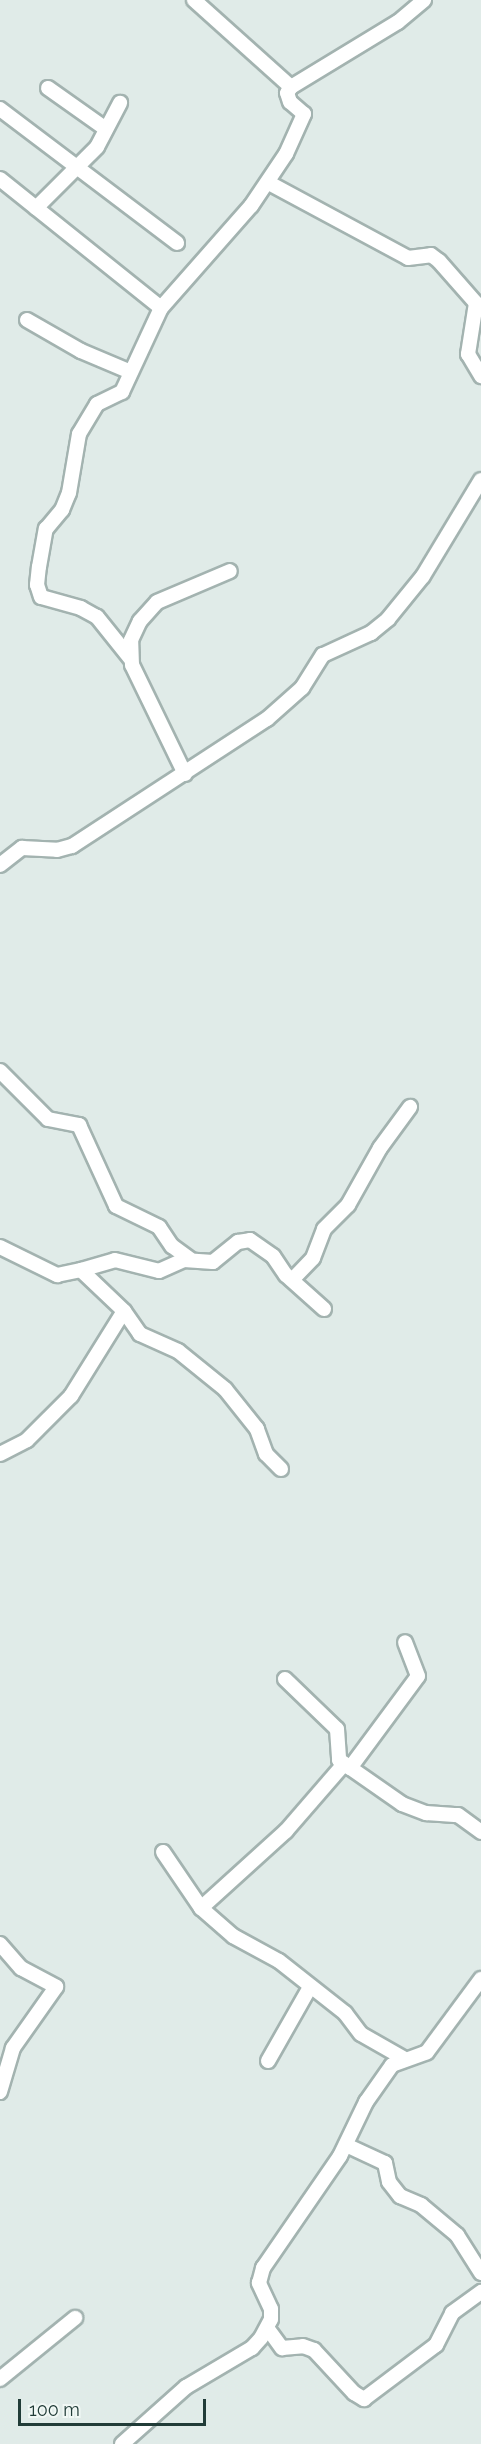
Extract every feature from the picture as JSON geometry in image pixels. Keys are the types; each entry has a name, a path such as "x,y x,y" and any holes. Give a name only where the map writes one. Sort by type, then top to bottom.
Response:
{"street":[{"path":"194,0 291,87"},
{"path":"185,774 130,658 97,617 81,608 41,597 37,585 46,529 62,510 69,493 79,434 97,404 122,392 161,308 268,183 303,119 304,114 287,96 291,87 398,22 424,0"},
{"path":"48,88 106,129"},
{"path":"36,208 73,167 92,152 120,103"},
{"path":"0,109 73,167 177,243"},
{"path":"0,179 161,308"},
{"path":"268,183 408,258 431,255 440,261 476,303 468,354 481,376"},
{"path":"27,320 81,351 131,372"},
{"path":"0,865 22,848 57,850 72,846 241,739 285,704 302,688 322,655 380,626 423,576 481,480"},
{"path":"130,658 134,630 150,608 230,571"},
{"path":"0,1071 48,1119 79,1125 116,1206 159,1227 172,1246 190,1259 213,1262 238,1242 250,1240 273,1256 291,1280 324,1309"},
{"path":"291,1280 313,1258 324,1229 348,1205 380,1148 410,1107"},
{"path":"0,1247 57,1275 115,1260 159,1271 190,1259"},
{"path":"81,1270 124,1311 140,1334 178,1351 225,1389 253,1424 266,1454 281,1469"},
{"path":"0,1454 27,1440 71,1396 124,1311"},
{"path":"201,1908 286,1831 347,1766 418,1676 405,1642"},
{"path":"285,1679 337,1729 339,1760 408,1807 426,1813 458,1815 481,1832"},
{"path":"163,1852 201,1908 233,1936 279,1961 345,2013 362,2034 403,2058"},
{"path":"0,1944 21,1968 56,1986 13,2049 0,2092"},
{"path":"122,2444 186,2387 252,2348 268,2329 271,2309 259,2276 346,2145 366,2102 392,2065 403,2058 427,2052 481,1979"},
{"path":"268,2061 310,1987"},
{"path":"346,2145 384,2163 389,2182 400,2196 421,2205 457,2235 481,2273"},
{"path":"268,2329 282,2348 303,2346 314,2350 354,2393 364,2399 436,2345 452,2313 481,2292"},
{"path":"0,2379 75,2318"}]}
